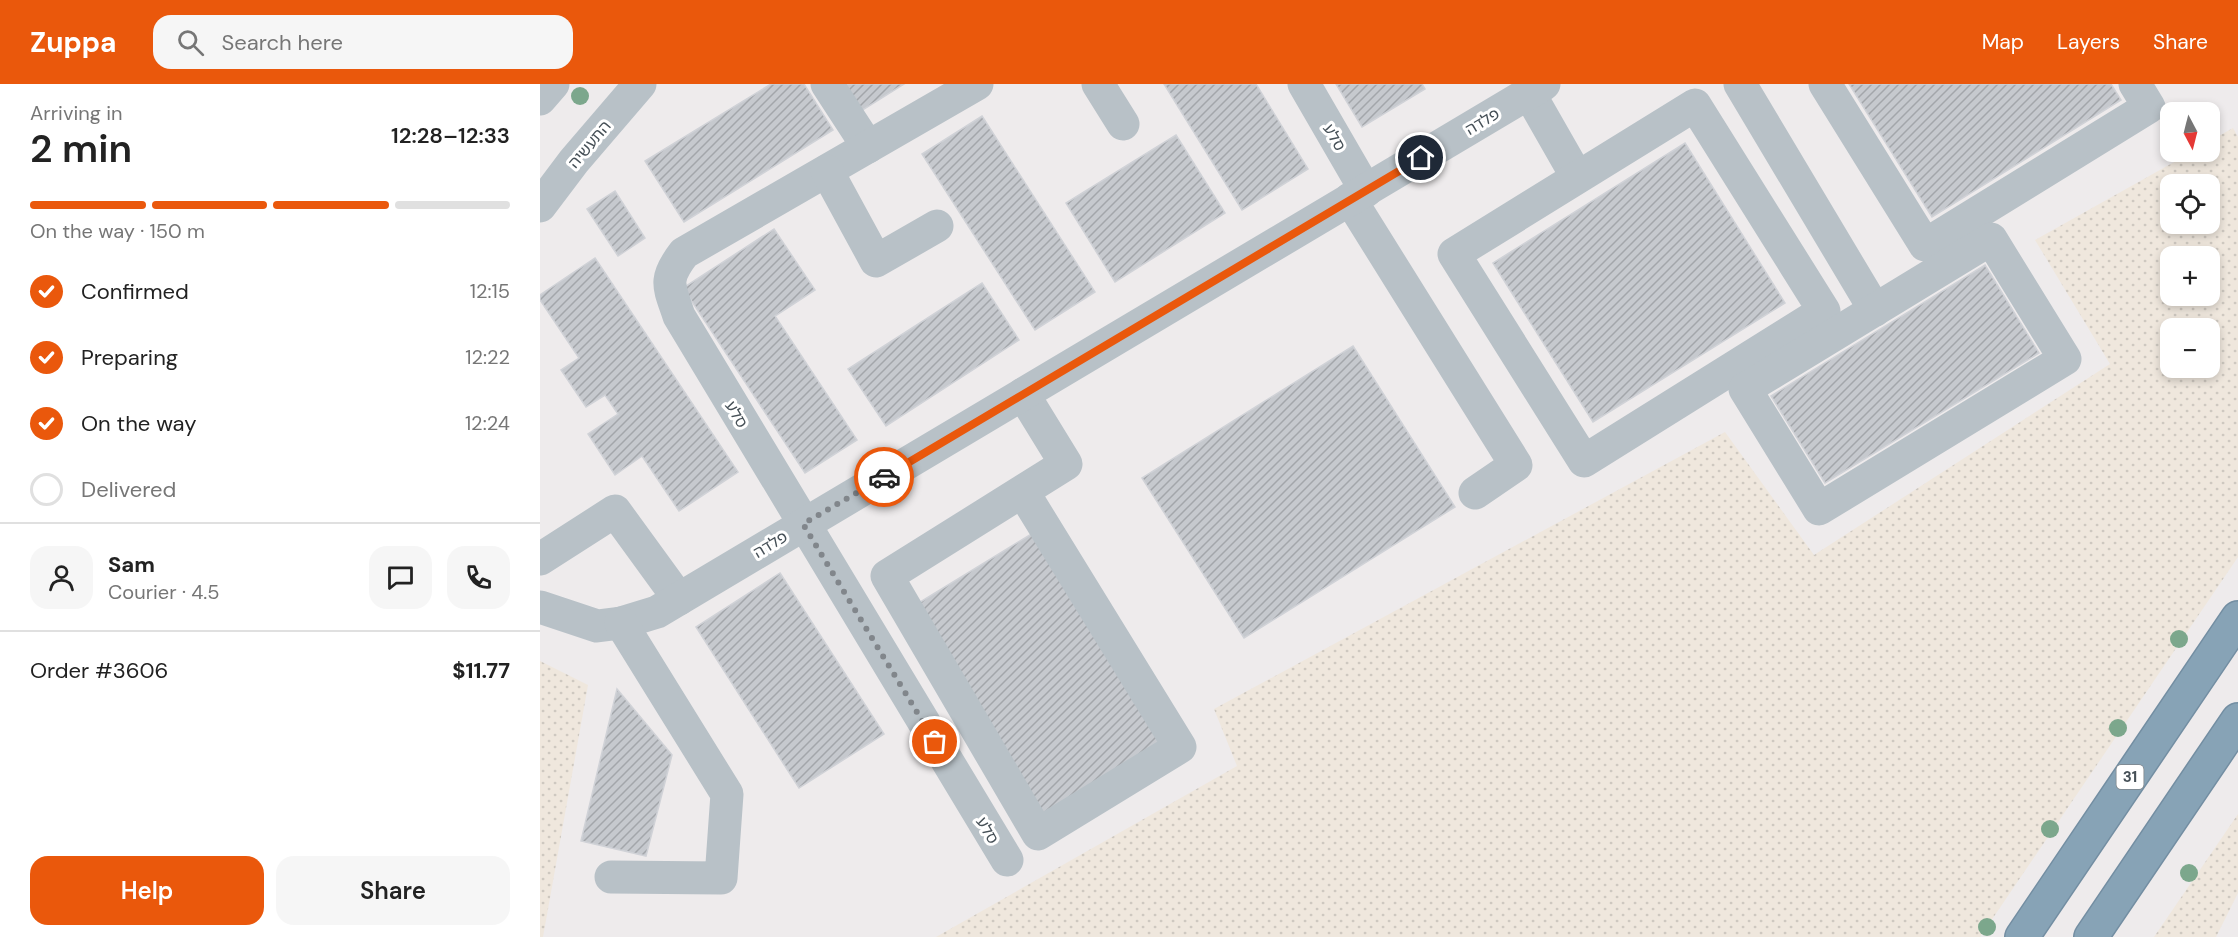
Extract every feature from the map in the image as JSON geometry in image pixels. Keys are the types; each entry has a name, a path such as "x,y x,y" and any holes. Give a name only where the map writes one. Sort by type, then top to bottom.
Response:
{"highway":[{"name":"31","path":"2022,937 2238,618"},
{"path":"2091,937 2238,720"}],"street":[{"path":"540,99 554,84"},
{"name":"התעשיה","path":"540,206 574,161 639,84"},
{"path":"827,84 868,147"},
{"name":"סלע","path":"977,84 684,253 671,269 669,288 679,316 1007,860"},
{"path":"1098,84 1123,124"},
{"name":"סלע","path":"1304,84 1358,195 1516,465 1475,493"},
{"path":"1740,84 1875,310"},
{"path":"1825,84 1925,245 2149,107 2135,84"},
{"path":"1523,91 1577,177"},
{"name":"פלדה","path":"540,607 597,626 621,623 657,612 1358,195 1523,91"},
{"path":"1695,105 1824,312 1584,461 1454,254 1577,177 1695,105"},
{"path":"827,171 876,261 937,226"},
{"path":"1991,239 2065,360 1819,509 1745,389 1875,310 1991,239"},
{"path":"1023,394 1066,464 887,576 1038,834 1180,747 1023,492"},
{"path":"540,559 615,511 679,599"},
{"path":"611,877 721,878 727,794 621,623"}],"sand":[{"path":"2233,128 2238,137 2238,557 1980,937 936,937 1237,766 1214,709 1725,432 1814,555 2110,364 2035,240 2174,162 2220,162 2220,135"},
{"path":"540,661 588,685 543,937 540,937"},
{"path":"2238,814 2238,893 2216,937 2154,937"}],"building":[{"path":"771,84 804,84 833,130 684,222 645,161"},
{"path":"845,84 904,84 861,111"},
{"path":"1164,84 1256,84 1308,169 1242,210"},
{"path":"1336,84 1422,84 1425,89 1362,127"},
{"path":"1849,84 2111,84 2121,100 1932,217"},
{"path":"982,116 1095,292 1035,330 922,154"},
{"path":"1176,135 1225,213 1115,282 1066,203"},
{"path":"1685,143 1785,303 1593,422 1493,263"},
{"path":"615,191 645,238 618,256 587,209"},
{"path":"774,229 815,290 775,316 857,440 805,473 683,288"},
{"path":"595,258 738,472 679,511 642,456 615,475 588,434 618,414 605,395 586,407 561,370 579,358 540,300 540,295"},
{"path":"1985,265 2039,353 1825,483 1771,396"},
{"path":"982,283 1019,340 886,426 848,369"},
{"path":"1353,346 1455,507 1244,638 1142,478"},
{"path":"1033,533 1162,744 1041,818 912,607"},
{"path":"780,573 884,734 799,788 696,627"},
{"path":"617,689 672,755 646,856 581,841"}],"way so far":[{"path":"884,477 803,524 935,742"}],"route":[{"path":"884,477 1421,158"}]}
